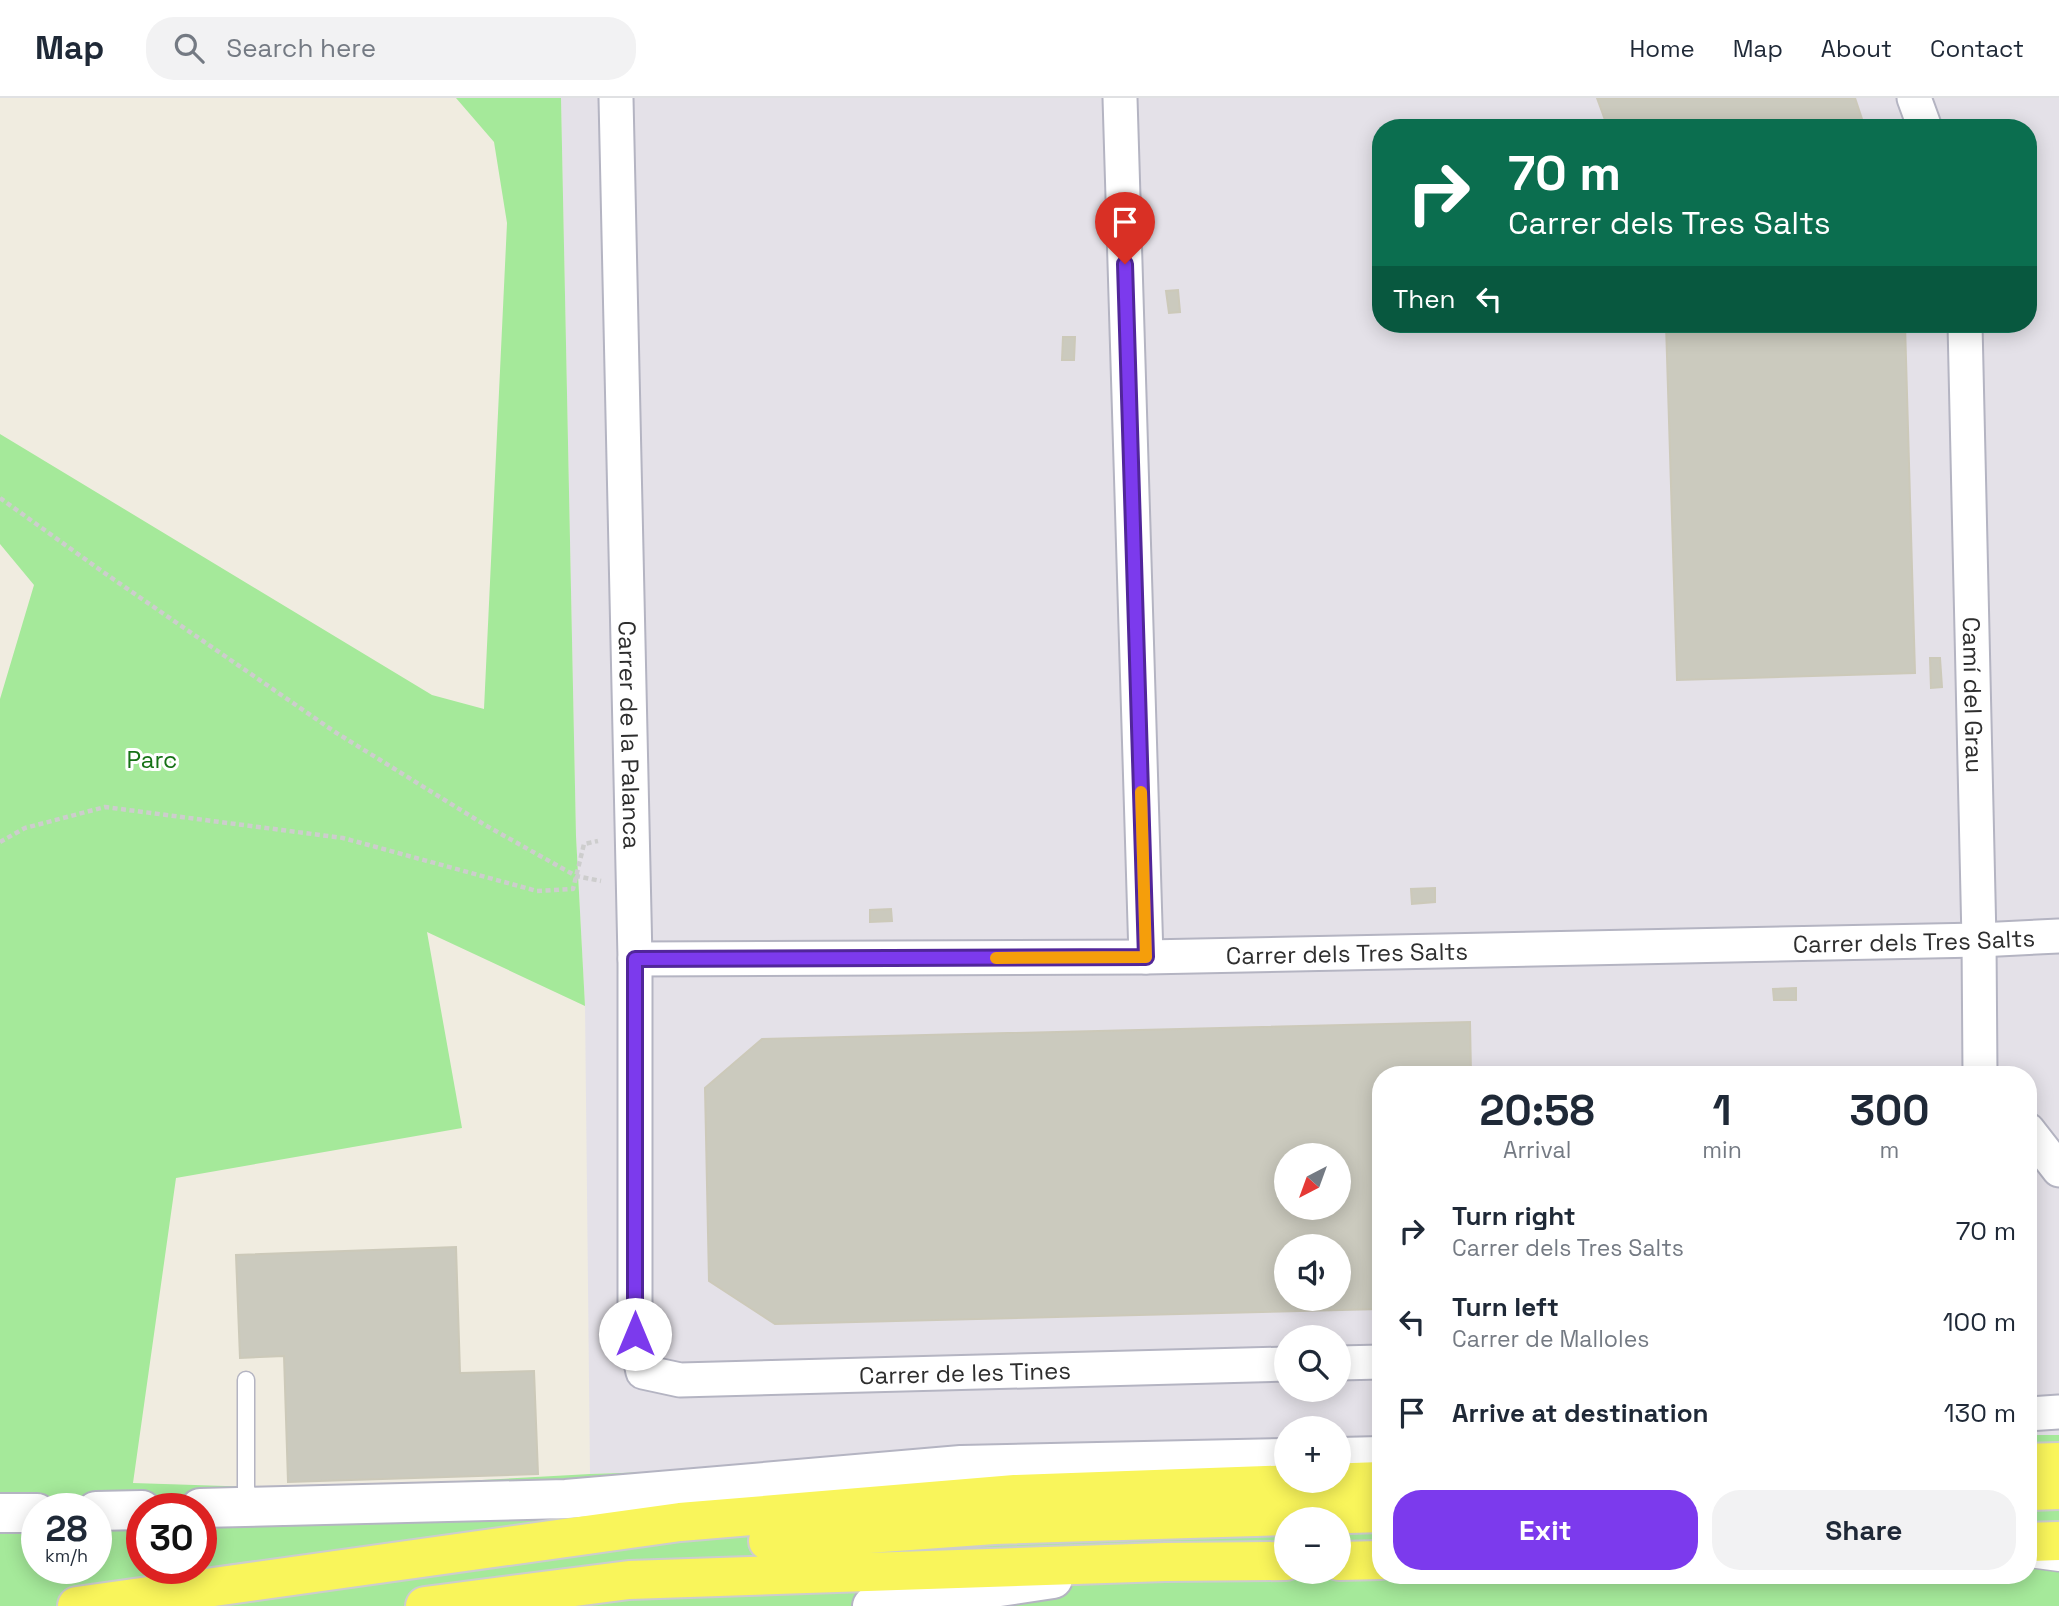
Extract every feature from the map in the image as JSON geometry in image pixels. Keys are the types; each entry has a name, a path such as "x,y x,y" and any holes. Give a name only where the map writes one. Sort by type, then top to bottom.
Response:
{"main road":[{"path":"2037,1450 2059,1450"},
{"path":"1351,1457 1372,1457"},
{"path":"217,1508 566,1499 961,1465 1274,1458"},
{"path":"2037,1463 2059,1462"},
{"path":"77,1606 680,1522 1015,1494 1372,1481"},
{"path":"2037,1491 2059,1490"},
{"path":"0,1513 21,1513"},
{"path":"219,1606 630,1550 994,1525 1372,1513"},
{"path":"2037,1542 2059,1541"},
{"path":"1351,1561 1372,1560"},
{"path":"425,1606 629,1580 1164,1562 1274,1561"},
{"path":"872,1606 1164,1562"}],"street":[{"name":"Carrer de la Palanca","path":"616,98 635,959 635,1334 643,1372"},
{"path":"1120,98 1146,957"},
{"path":"1914,98 1922,119"},
{"name":"Camí del Grau","path":"1965,333 1982,1066"},
{"name":"Carrer dels Tres Salts","path":"635,959 1146,957 1979,940 2059,936"},
{"path":"2037,1142 2059,1170"},
{"path":"1351,1363 1372,1362"},
{"name":"Carrer de les Tines","path":"643,1372 680,1380 1274,1364"},
{"path":"2037,1413 2059,1412"}],"lane":[{"path":"246,1380 246,1507"},
{"path":"2037,1560 2059,1563"}],"path":[{"path":"0,498 335,732 485,825 576,876 633,887"},
{"path":"0,842 25,828 105,807 343,838 537,891 573,890 584,844 631,836"}],"shaded area":[{"path":"561,98 2059,98 2059,1435 2037,1435 2037,1066 1372,1066 1372,1452 1351,1453 1351,1416 1274,1416 1274,1454 590,1474 585,1006 576,836"}],"green space":[{"name":"Parc","path":"456,98 561,98 576,836 585,1006 427,932 462,1128 176,1178 133,1483 316,1489 590,1474 950,1462 1274,1479 1274,1493 1351,1493 1351,1461 1372,1455 1372,1584 2037,1584 2037,1435 2059,1435 2059,1606 0,1606 0,699 34,585 0,544 0,434 432,695 484,709 507,223 494,142"}],"building":[{"path":"1597,98 1855,98 1862,119 1605,119"},
{"path":"1178,290 1180,312 1169,313 1166,291"},
{"path":"1666,333 1905,333 1915,673 1677,680"},
{"path":"1063,337 1075,337 1074,360 1062,360"},
{"path":"1930,658 1940,658 1942,687 1931,688"},
{"path":"1435,888 1435,902 1412,904 1411,889"},
{"path":"891,909 892,921 870,922 870,910"},
{"path":"1796,988 1796,1000 1774,1000 1773,989"},
{"path":"1470,1022 1471,1066 1372,1066 1372,1309 1351,1310 1351,1234 1274,1234 1274,1311 1300,1311 775,1324 709,1281 705,1088 762,1039"},
{"path":"456,1247 460,1373 534,1371 538,1474 288,1482 284,1356 240,1358 236,1255"}],"slow traffic":[{"path":"996,958 1146,957 1141,792"}],"route":[{"path":"635,1334 635,959 1146,957 1125,264"}]}
